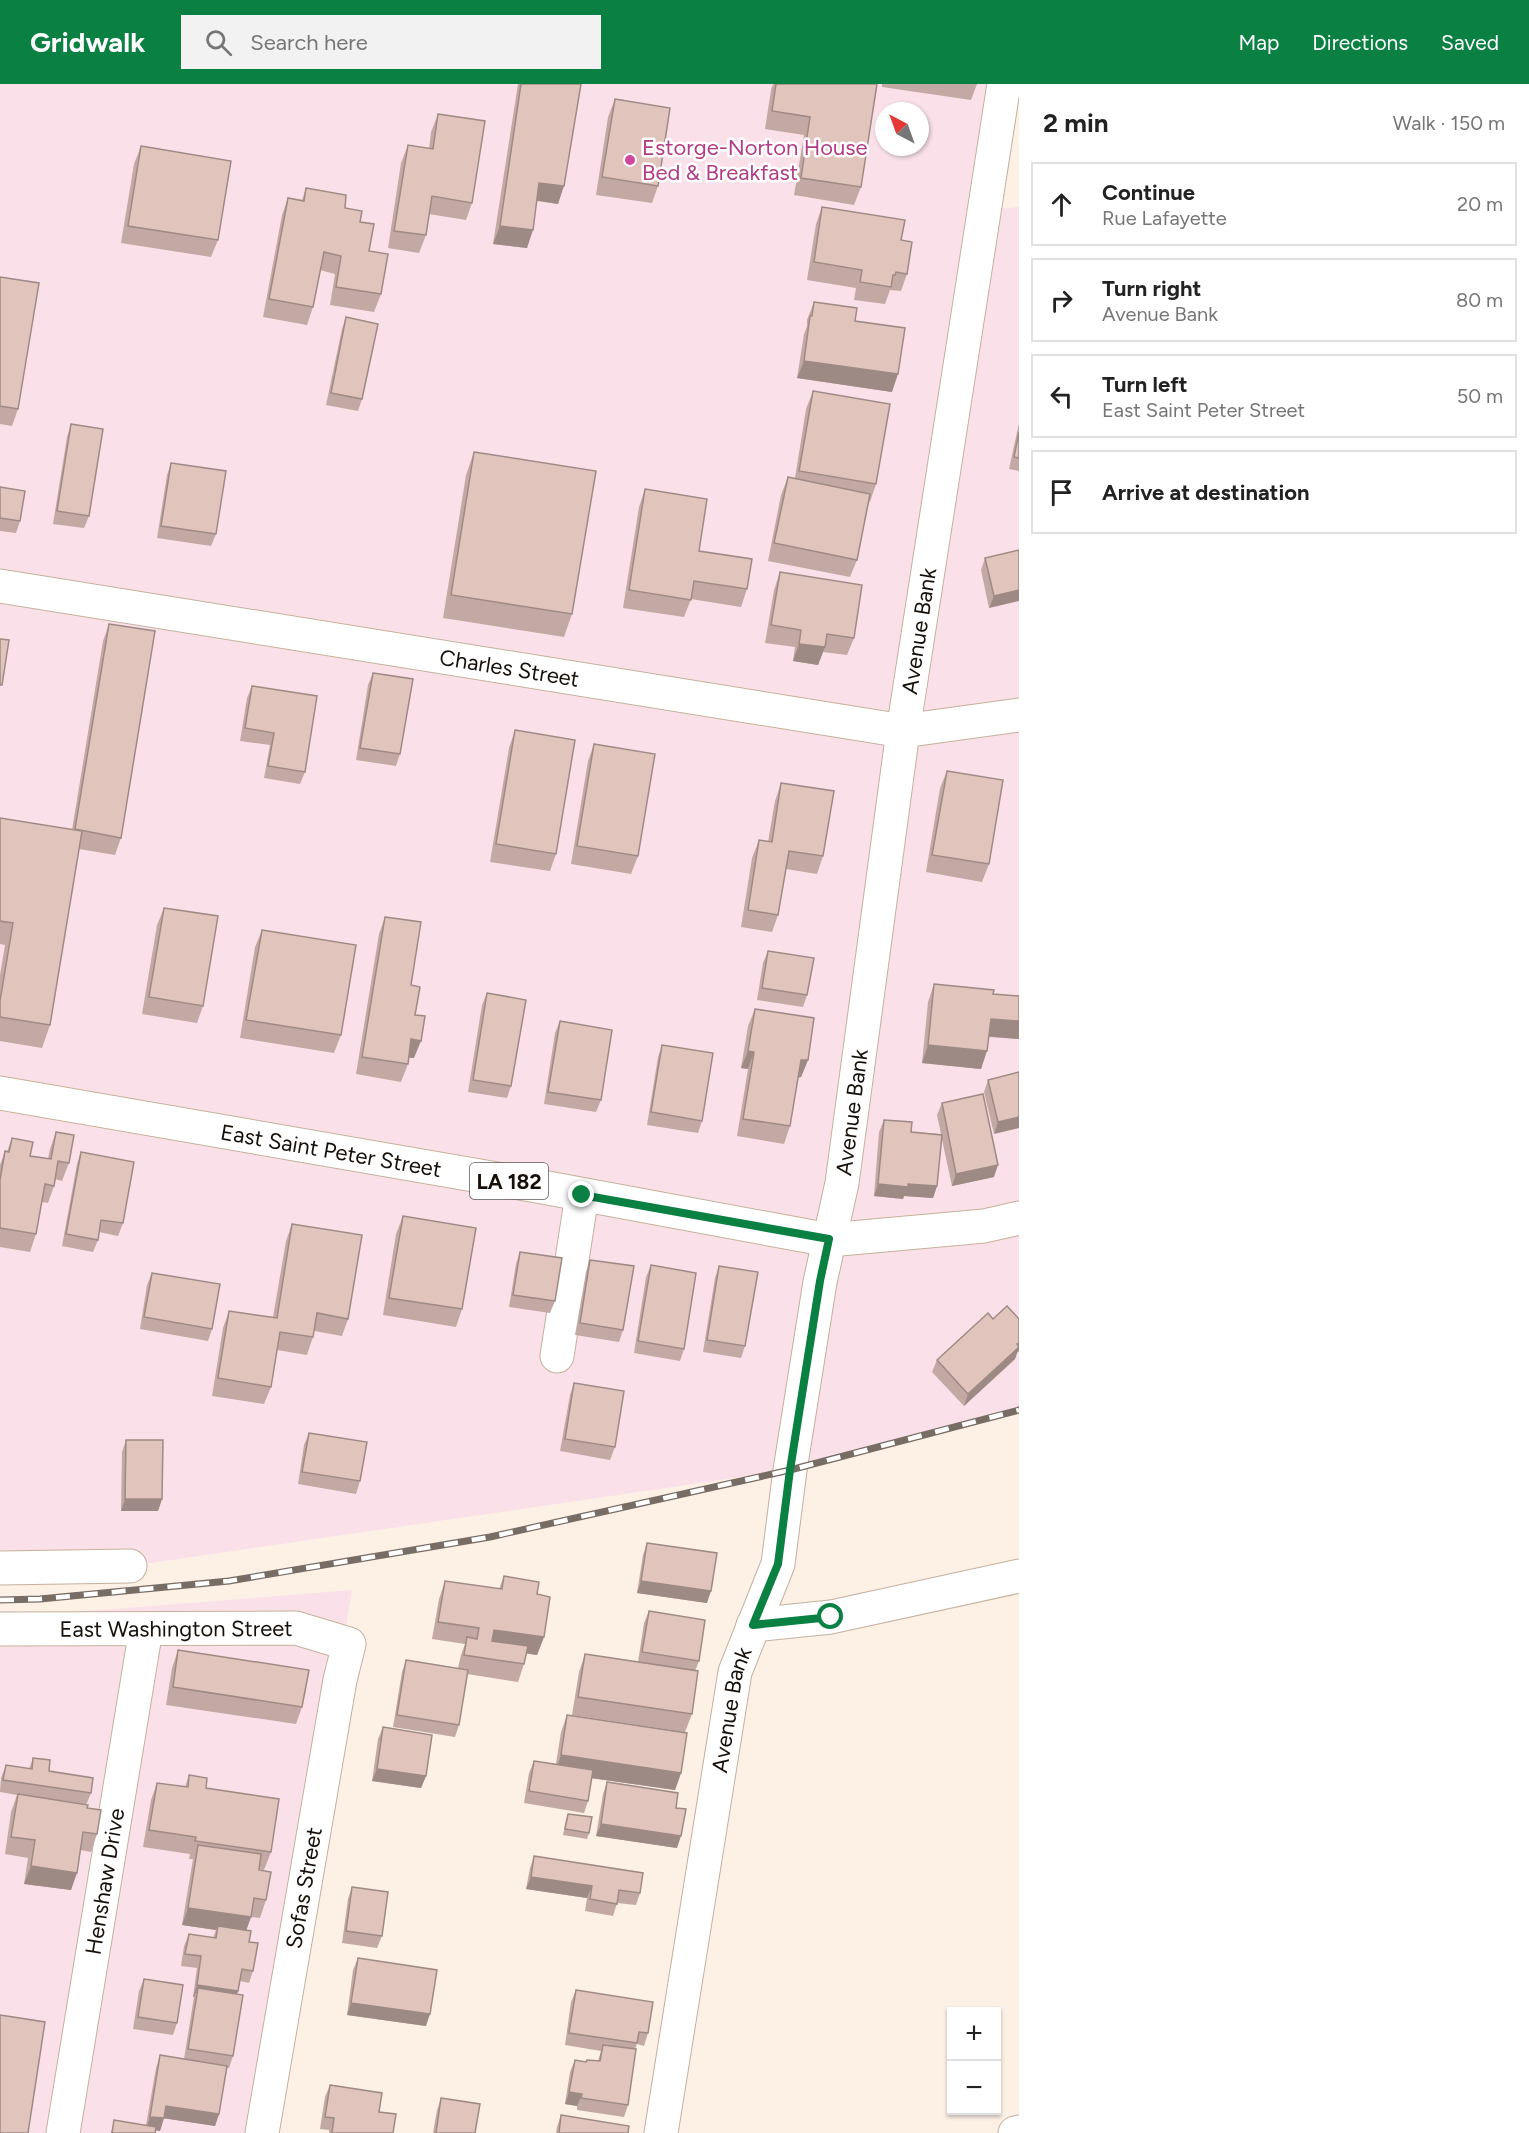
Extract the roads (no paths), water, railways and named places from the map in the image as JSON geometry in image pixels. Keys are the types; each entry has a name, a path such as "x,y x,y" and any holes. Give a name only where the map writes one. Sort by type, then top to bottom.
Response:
{"street":[{"name":"Avenue Bank","path":"661,2133 735,1672 778,1564 790,1470 820,1281 842,1183 903,731 1004,84"},
{"name":"Charles Street","path":"0,586 903,731 1019,715"},
{"name":"East Saint Peter Street","path":"0,1093 829,1239 984,1226 1019,1218"},
{"path":"557,1356 582,1195"},
{"path":"0,1568 130,1566"},
{"path":"753,1625 831,1617 1019,1576"},
{"name":"East Washington Street","path":"0,1629 296,1628 349,1644"},
{"name":"Henshaw Drive","path":"63,2133 146,1629"},
{"name":"Sofas Street","path":"262,2133 340,1680 349,1644"}],"railway":[{"path":"0,1600 40,1599 229,1581 490,1537 790,1470 1019,1410"}],"place":[{"name":"Estorge-Norton House Bed & Breakfast","path":"630,160"}]}
